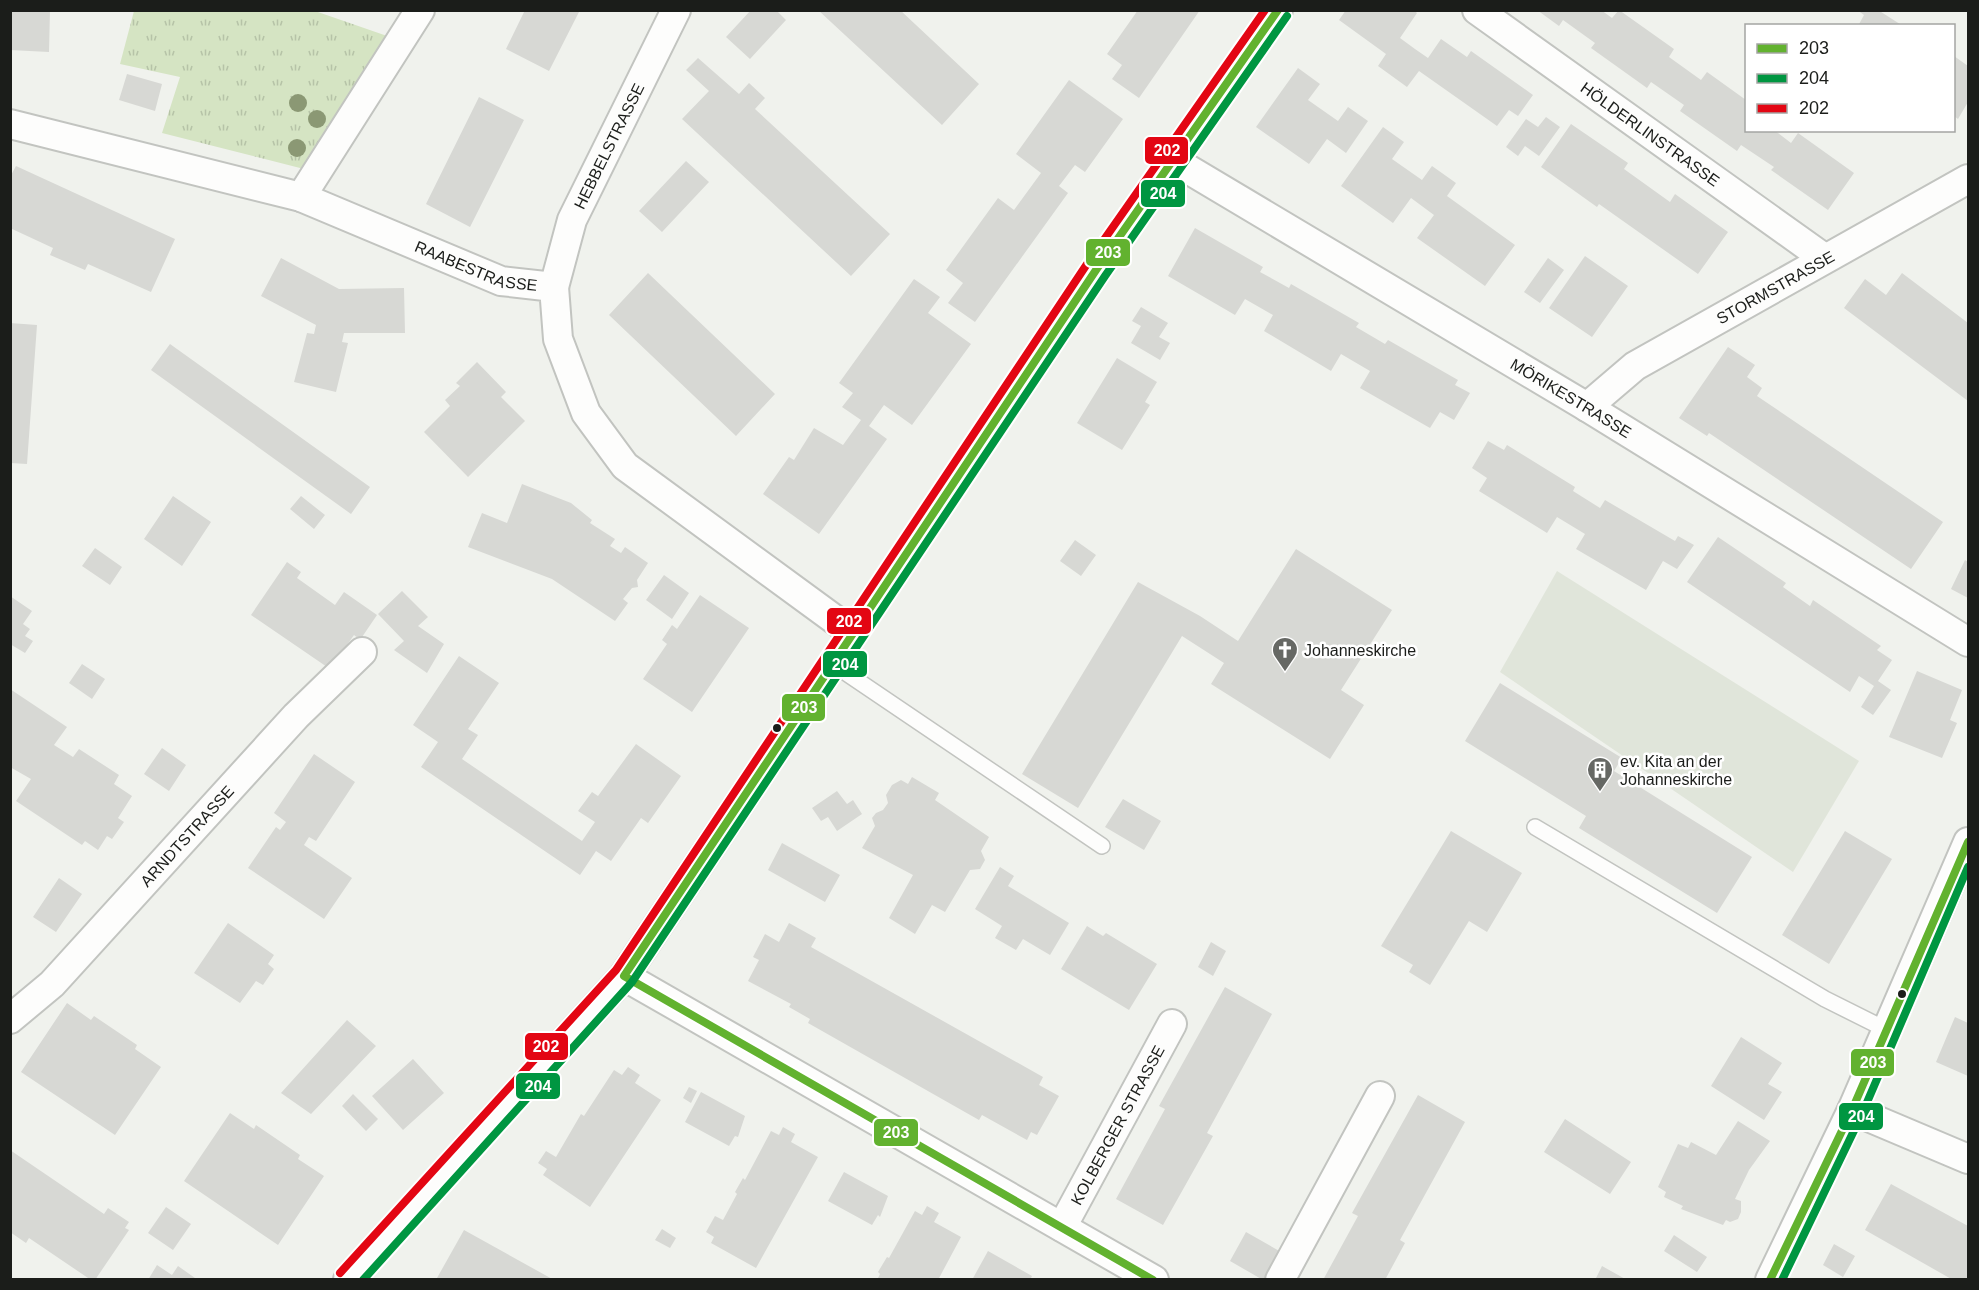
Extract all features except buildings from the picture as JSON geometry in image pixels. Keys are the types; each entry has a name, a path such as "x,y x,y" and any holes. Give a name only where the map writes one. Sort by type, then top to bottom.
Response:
{"street":[{"path":"301,197 420,10"},
{"name":"HEBBELSTRASSE","path":"554,287 572,220 676,10"},
{"path":"360,1276 624,975 1171,159 1278,10"},
{"name":"HÖLDERLINSTRASSE","path":"1477,10 1824,258"},
{"name":"RAABESTRASSE","path":"10,124 301,197 501,281 554,287 558,339 586,412 625,466 853,633"},
{"name":"MÖRIKESTRASSE","path":"1171,159 1587,407 1968,642"},
{"name":"STORMSTRASSE","path":"1587,407 1635,366 1968,179"},
{"name":"ARNDTSTRASSE","path":"10,1018 52,984 296,716 362,652"},
{"path":"1770,1280 1852,1110 1968,842"},
{"path":"624,975 1154,1280"},
{"name":"KOLBERGER STRASSE","path":"1062,1227 1172,1024"},
{"path":"1280,1280 1380,1096"},
{"path":"1852,1110 1968,1159"}],"lane":[{"path":"833,664 1102,846"},
{"path":"1535,827 1825,999 1887,1030"}],"shaded area":[{"path":"1557,571 1859,761 1793,872 1500,672"}],"green space":[{"path":"134,11 315,11 390,37 304,169 162,133 180,77 120,64"}],"transit line":[{"name":"202","path":"340,1273 616,970 1087,264 1265,10"},
{"name":"203","path":"1153,1280 624,976 1096,270 1278,10"},
{"name":"204","path":"363,1280 632,982 1105,276 1287,16"},
{"name":"203","path":"1770,1280 1852,1110 1968,842"},
{"name":"204","path":"1782,1280 1862,1114 1968,867"}],"place":[{"name":"Johanneskirche","path":"1285,673"},
{"name":"ev. Kita an der Johanneskirche","path":"1600,793"}]}
